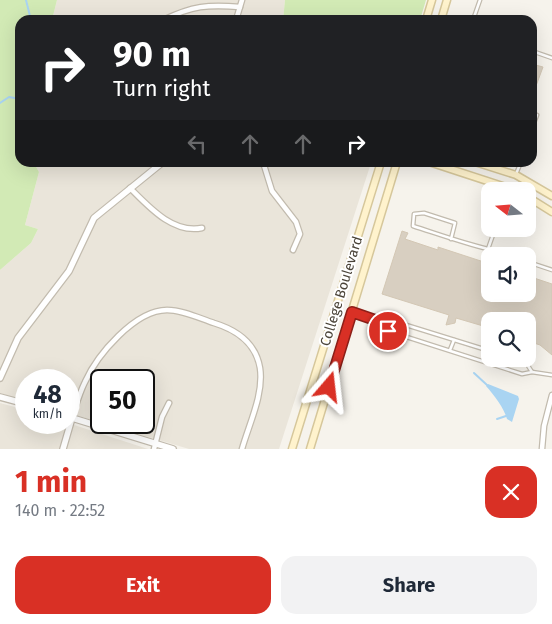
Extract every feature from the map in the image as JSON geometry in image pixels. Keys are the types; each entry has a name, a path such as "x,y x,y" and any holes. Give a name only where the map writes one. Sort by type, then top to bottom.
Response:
{"main road":[{"path":"428,15 432,0"},
{"path":"442,15 447,0"},
{"name":"College Boulevard","path":"292,449 379,167"},
{"name":"College Boulevard","path":"310,449 396,167"},
{"path":"444,167 488,182"},
{"path":"490,167 518,176 552,196"},
{"path":"517,182 518,176"},
{"path":"536,202 552,212"}],"street":[{"path":"238,15 242,0"},
{"path":"176,15 197,6 240,7"},
{"path":"0,378 18,338 74,262 94,218 157,167"},
{"path":"265,167 272,190 296,222 300,234 293,250"},
{"path":"130,188 152,209 174,224 184,229 202,228"},
{"path":"80,393 93,368 131,324 152,312 176,311 228,328 247,341 256,355 260,370 260,389 242,449"},
{"path":"542,449 544,426 552,395"},
{"path":"0,398 15,401"},
{"path":"154,446 162,418 169,403"},
{"path":"80,421 154,446 173,449"},
{"path":"63,449 66,434"}],"lane":[{"path":"475,15 480,0"},
{"path":"537,54 552,58"},
{"path":"518,176 520,167"},
{"path":"451,239 455,223 424,213 414,214 413,226 451,239 481,247"},
{"path":"536,265 552,270"},
{"path":"352,312 378,321 390,320 481,348"},
{"path":"378,321 388,331 522,374 532,372 552,375"},
{"path":"450,350 454,340"},
{"path":"529,367 532,372"}],"shaded area":[{"path":"57,0 285,0 284,15 53,15"},
{"path":"36,167 370,167 279,449 189,449 139,434 155,434 155,369 90,369 90,419 80,416 80,369 15,369 15,398 0,393 0,270 31,243 38,229 25,225 39,172"},
{"path":"0,403 15,407 15,434 80,434 80,427 90,430 90,434 102,434 148,449 0,449"}],"green space":[{"path":"0,0 57,0 53,15 15,15 15,167 36,167 39,172 25,225 38,229 31,243 0,270"},
{"path":"285,0 426,0 422,15 284,15"}],"water":[{"path":"488,384 518,396 519,399 512,422 507,419 501,406 486,386"}],"building":[{"path":"537,65 543,67 537,83"},
{"path":"402,231 408,233 405,239 438,250 438,247 481,261 481,302 536,302 536,279 552,284 552,355 536,344 536,312 481,312 481,325 456,318 455,323 446,325 449,315 382,294"}],"waterway":[{"path":"26,0 30,15"},
{"path":"0,103 9,97 15,98"},
{"path":"474,373 487,385"},
{"path":"497,419 506,416"}],"route":[{"path":"329,387 352,312 378,321 388,331"}]}
